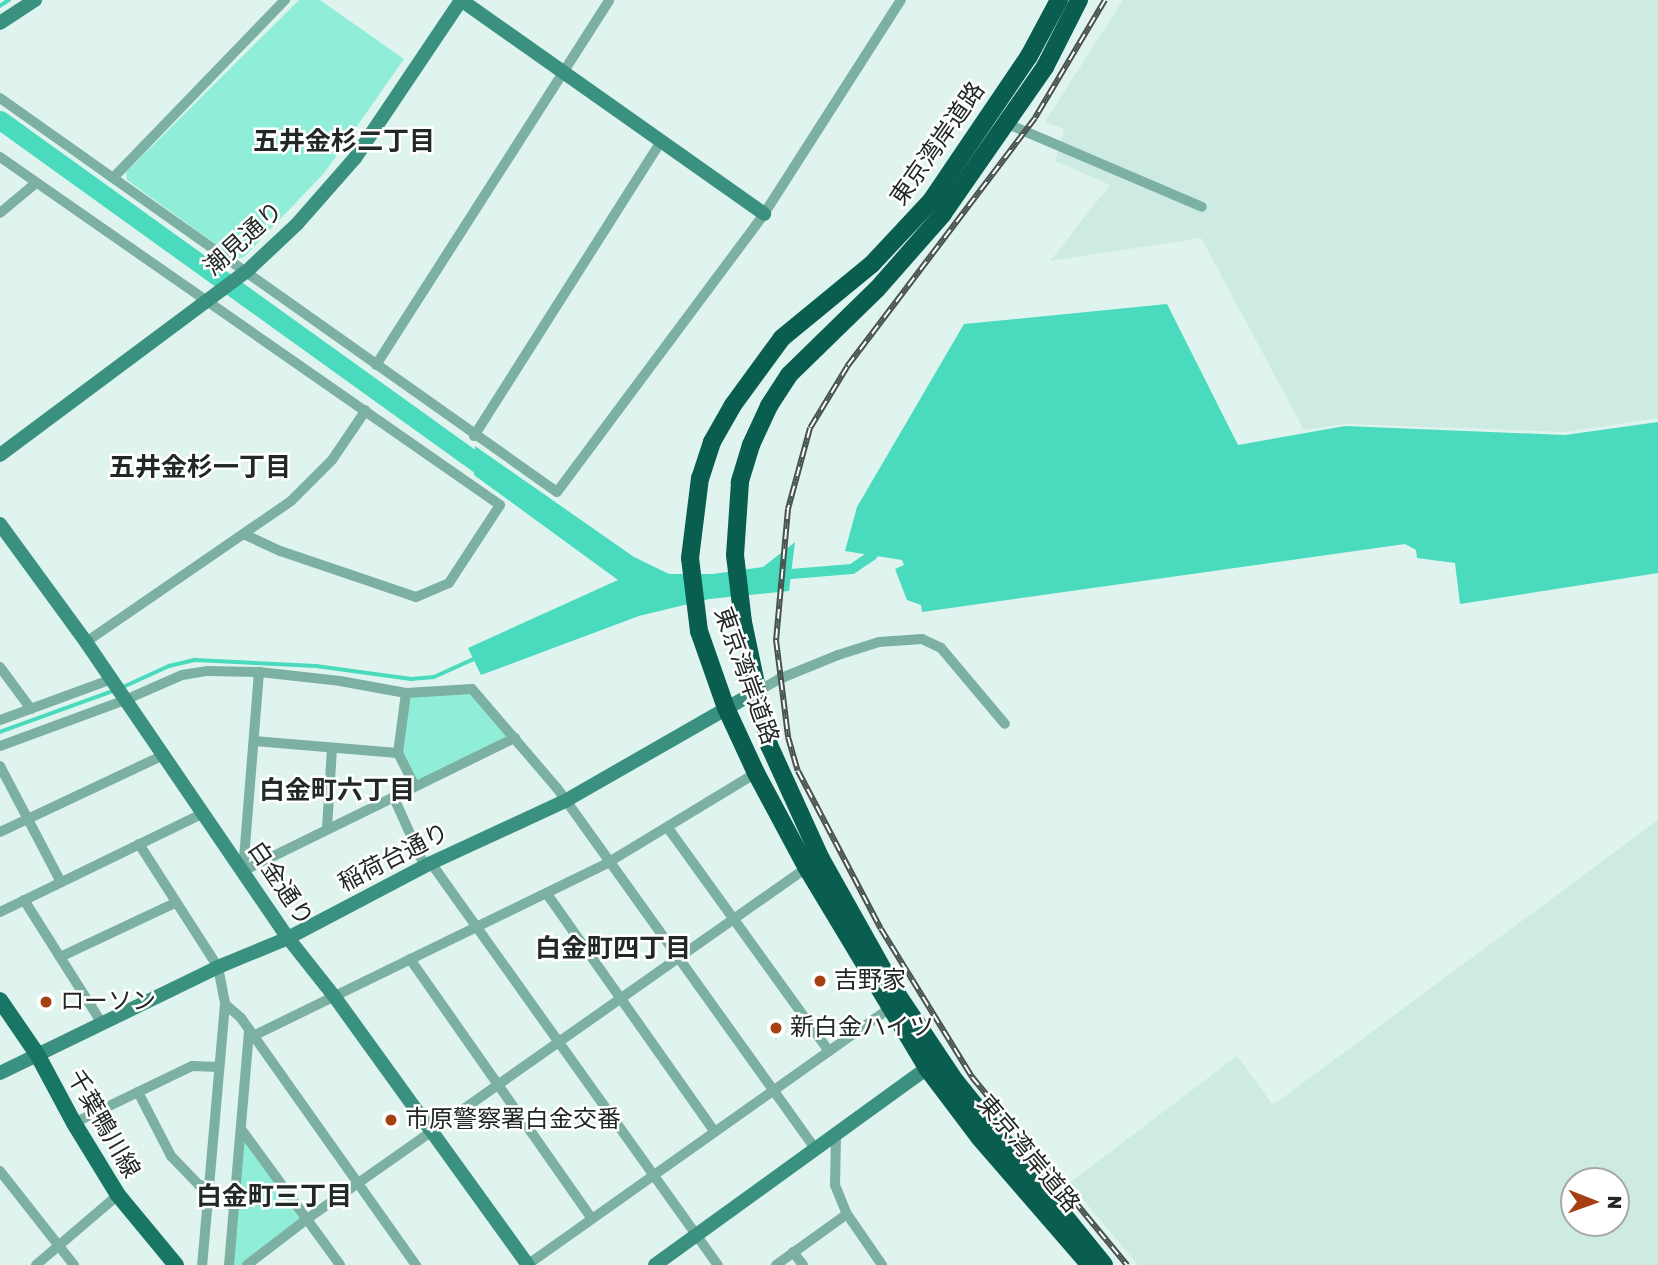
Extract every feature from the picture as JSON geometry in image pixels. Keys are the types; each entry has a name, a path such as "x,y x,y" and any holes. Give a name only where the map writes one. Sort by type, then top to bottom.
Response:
{"highway":[{"name":"東京湾岸道路","path":"1059,0 1029,56 990,117 905,232 782,338 745,386 706,459 696,495 690,558 699,631 726,708 756,773 956,1082 1104,1265"},
{"name":"東京湾岸道路","path":"1079,0 1045,67 943,214 877,289 789,374 774,398 751,444 740,482 735,555 755,692 775,763 814,863 890,1008 927,1068 979,1137 1090,1265"}],"main road":[{"name":"千葉鴨川線","path":"0,1000 37,1054 74,1123 118,1195 176,1265"}],"street":[{"path":"0,23 34,0"},
{"path":"113,178 285,0"},
{"path":"461,0 764,214"},
{"name":"潮見通り","path":"0,455 247,271 297,224 355,158 461,0"},
{"path":"376,365 609,0"},
{"path":"0,98 247,271 474,436 557,492 764,214 901,0"},
{"path":"990,117 1202,207"},
{"path":"474,436 661,141"},
{"path":"0,157 500,505 449,583 416,597 280,551 244,534"},
{"path":"0,213 36,183"},
{"path":"86,642 291,501 349,439 366,410"},
{"name":"白金通り","path":"0,524 86,642 288,939 334,996 527,1265"},
{"path":"755,692 838,654 879,642 922,639 941,648 1005,724"},
{"path":"0,667 30,709"},
{"path":"0,746 125,700 182,675 208,671 259,672 340,681 406,693 472,689 565,801 816,1150"},
{"path":"243,871 259,672"},
{"path":"0,720 111,679"},
{"name":"稲荷台通り","path":"0,1073 218,967 288,939 428,865 565,801 755,692"},
{"path":"406,693 398,753 415,786"},
{"path":"243,871 515,738"},
{"path":"254,741 398,753"},
{"path":"327,828 332,748"},
{"path":"0,832 27,817 164,755"},
{"path":"0,766 61,882"},
{"path":"251,1033 547,894 668,828 756,773"},
{"path":"394,798 428,865 479,926 718,1265"},
{"path":"0,912 204,813"},
{"path":"668,828 829,1051"},
{"path":"139,844 218,967 225,1004 202,1265"},
{"path":"247,1265 260,1262 307,1219 814,863"},
{"path":"547,894 715,1132"},
{"path":"24,900 101,1022"},
{"path":"60,957 175,903"},
{"path":"410,960 592,1219"},
{"path":"225,1004 251,1033 416,1265"},
{"path":"527,1265 890,1008"},
{"path":"229,1265 251,1033"},
{"path":"74,1123 192,1066 219,1066"},
{"path":"655,1265 698,1237 927,1068"},
{"path":"138,1092 171,1156 200,1185 209,1187"},
{"path":"241,1129 340,1265"},
{"path":"836,1135 835,1185 847,1214 882,1265"},
{"path":"1,1175 74,1265"},
{"path":"36,1265 118,1195"},
{"path":"776,1265 847,1214"},
{"path":"793,1252 803,1265"}],"shaded area":[{"path":"299,0 320,0 404,59 325,172 244,257 236,259 127,180 126,172"},
{"path":"1123,0 1658,0 1658,418 1565,432 1345,424 1304,430 1201,238 1050,261 1110,185 1055,161 1064,129 1045,122"},
{"path":"1167,304 1238,445 1345,426 1565,435 1658,422 1658,573 1460,604 1455,563 1417,558 1416,550 1405,544 922,612 921,605 907,600 895,569 904,565 902,560 845,551 857,507 964,324"},
{"path":"475,446 634,557 669,574 713,574 763,567 795,542 789,591 709,599 639,616 481,675 468,648 618,580 474,475"},
{"path":"472,689 515,738 415,786 398,753 406,693"},
{"path":"1658,820 1658,1265 1138,1265 1069,1183 1237,1056 1273,1105"},
{"path":"241,1129 307,1219 245,1265 229,1265"}],"waterway":[{"path":"0,6 9,0"},
{"path":"0,120 494,475"},
{"path":"779,575 852,569 873,555"},
{"path":"121,688 169,666 195,660 316,666 411,679 434,677 476,658"},
{"path":"0,732 113,691"}],"railway":[{"path":"1105,0 1035,118 847,367 810,428 788,509 776,640 788,737 798,771 881,929 972,1077 1127,1265"}],"place":[{"name":"吉野家","path":"820,981"},
{"name":"ローソン","path":"46,1002"},
{"name":"新白金ハイツ","path":"776,1028"},
{"name":"市原警察署白金交番","path":"391,1120"}],"district":[{"name":"五井金杉二丁目","path":"344,142"},
{"name":"五井金杉一丁目","path":"200,468"},
{"name":"白金町六丁目","path":"337,791"},
{"name":"白金町四丁目","path":"613,949"},
{"name":"白金町三丁目","path":"274,1197"}]}
